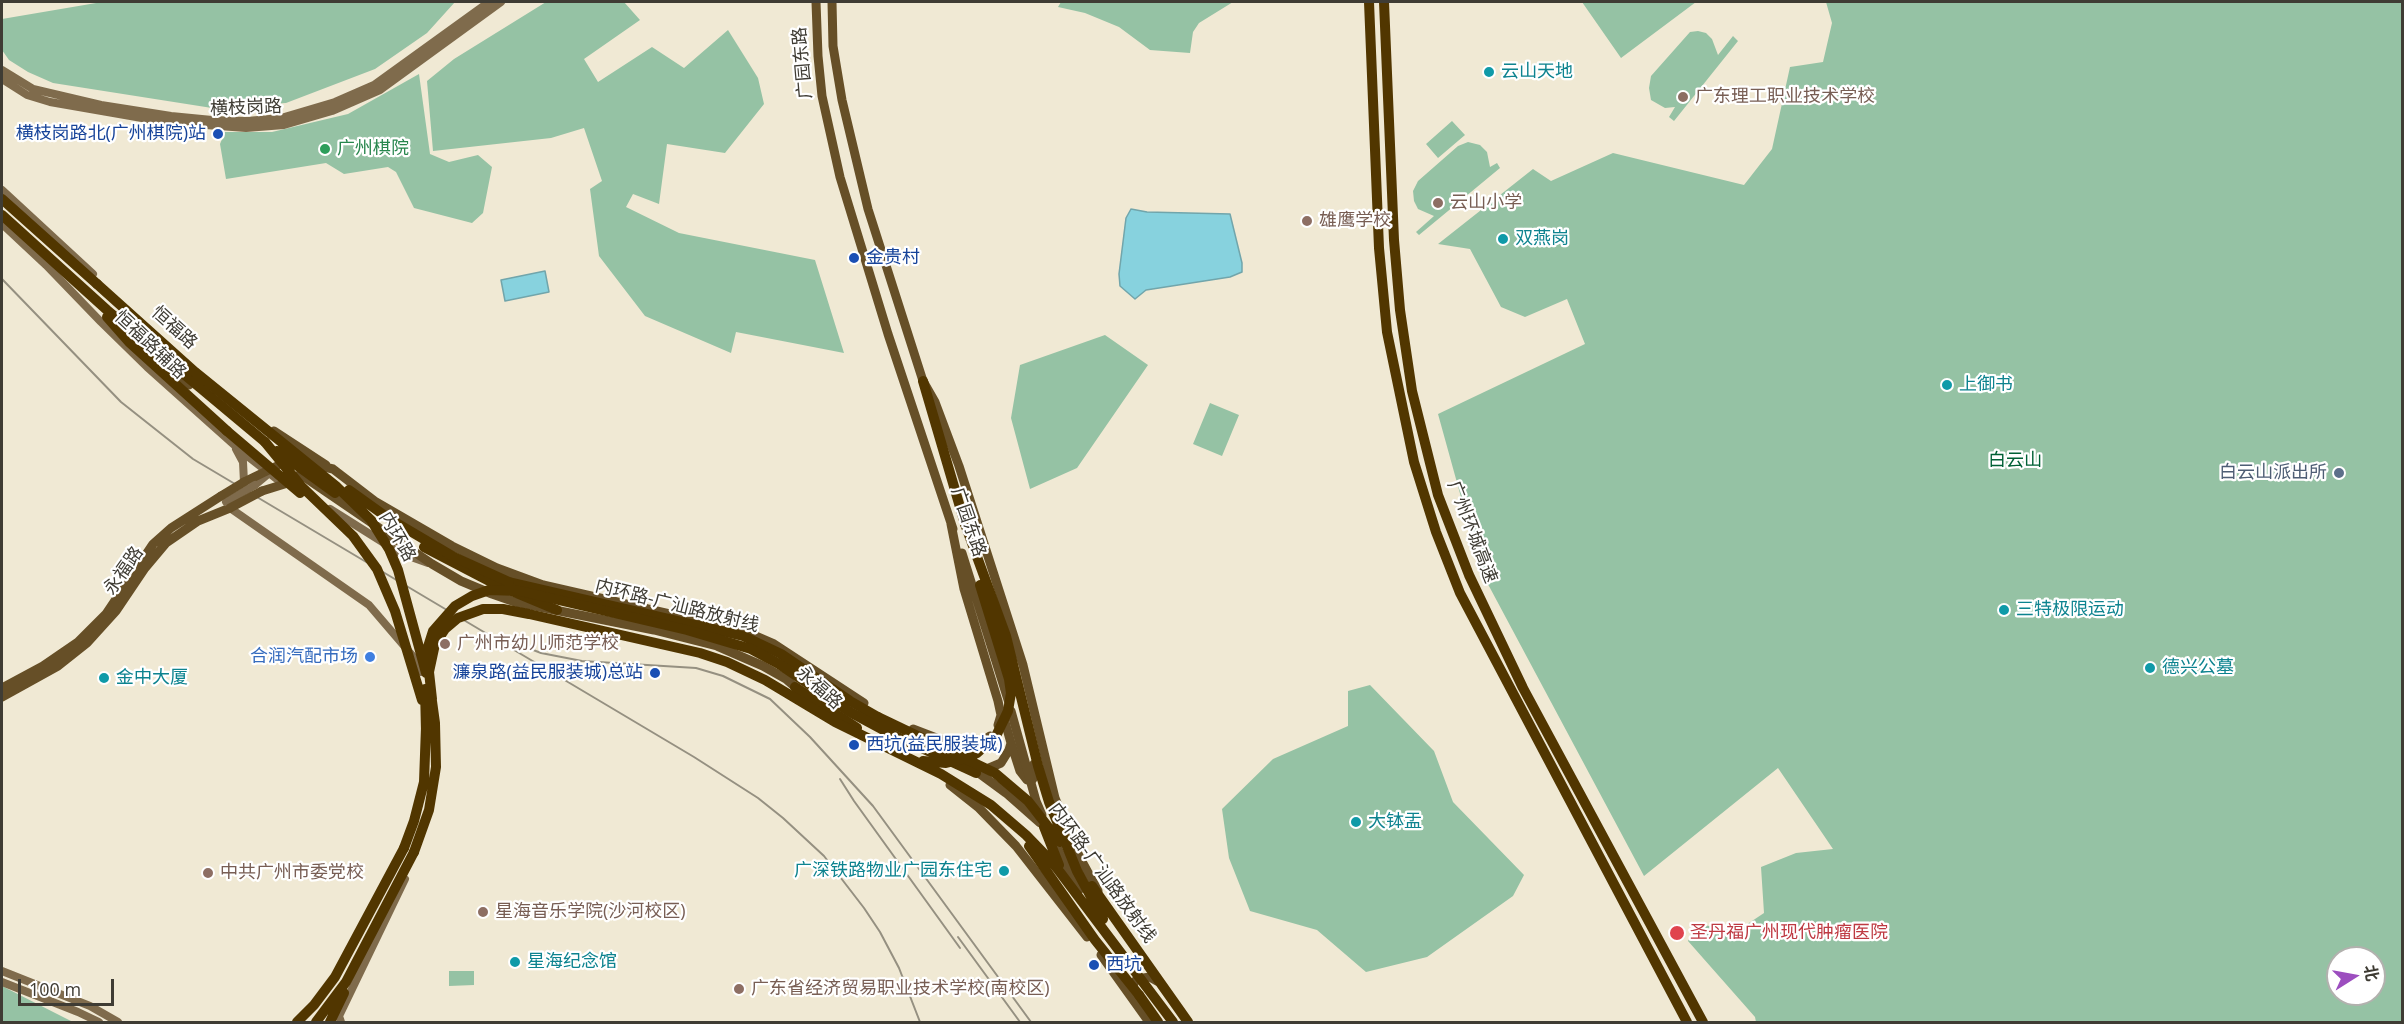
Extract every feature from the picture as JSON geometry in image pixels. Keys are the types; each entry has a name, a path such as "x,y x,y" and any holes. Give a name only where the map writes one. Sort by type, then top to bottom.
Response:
{"highway":[{"name":"广州环城高速","path":"1369,2 1379,248 1387,332 1414,462 1436,532 1460,593 1687,1023"},
{"name":"广州环城高速","path":"1384,2 1397,275 1412,391 1438,495 1469,575 1523,688 1703,1023"},
{"path":"2,191 79,267"},
{"name":"内环路","path":"2,200 195,372 268,428 352,501 370,520 394,559 402,581 432,699 436,767 426,821 408,865 340,992 316,1023"},
{"name":"内环路","path":"2,215 107,310 265,442 301,486 353,536 376,569 389,596 422,702 426,732 425,768 421,795 404,848 335,977 297,1023"},
{"path":"93,301 121,334 173,382 287,482 353,536"},
{"path":"923,381 965,524 1006,636 1041,776 1067,849 1099,912 1174,1023"},
{"name":"内环路-广汕路放射线","path":"268,428 388,518 466,564 525,586 693,623 755,640 795,663 864,710 995,773 1024,797 1038,813 1187,1023"},
{"path":"265,442 337,494 424,547 497,585 557,610"},
{"path":"919,762 946,763 973,755 996,736 1008,711 1011,693 1007,671 970,551 965,524"},
{"path":"426,732 425,657 433,631 449,611 463,601 481,593 499,589 552,598 733,642 765,655 850,712 891,734 976,773"},
{"name":"内环路-广汕路放射线","path":"432,699 430,663 435,644 445,629 465,614 483,609 503,609 716,658 753,674 835,722 919,762 986,801 1030,840 1073,888 1174,1023"},
{"path":"795,687 849,723 977,795 1013,828 1029,846 1136,997 1158,1023"},
{"path":"1036,801 1051,846 1071,891 1136,997"},
{"path":"330,1023 367,944"}],"main road":[{"name":"横枝岗路","path":"2,70 33,89 101,105 212,120 247,121 281,118 334,102 374,85 489,2"},
{"name":"横枝岗路","path":"2,80 27,95 50,102 165,123 237,128 284,124 332,111 380,90 501,2"},
{"name":"广园东路","path":"816,2 817,48 822,96 840,177 890,341 977,599 1036,801 1077,888 1174,1023"},
{"name":"广园东路","path":"831,2 833,46 853,152 880,248 923,381 946,428 1026,674 1055,798 1087,872 1133,948 1187,1023"},
{"name":"恒福路辅路","path":"2,191 138,318"},
{"name":"恒福路","path":"2,200 210,382 268,428 333,469"},
{"name":"恒福路","path":"2,215 146,351 313,484"},
{"name":"恒福路辅路","path":"2,224 51,269 128,348 231,441 283,483 400,553 432,564"},
{"path":"93,301 128,348"},
{"path":"268,428 277,456 270,471"},
{"path":"231,441 243,462 244,482"},
{"name":"永福路","path":"2,697 50,671 87,643 116,611 159,549 226,502 244,482 286,464 304,462 333,469 376,502 452,546 497,568 543,585 692,618 760,637 789,653 880,713 941,740"},
{"name":"永福路","path":"259,488 270,471"},
{"path":"226,502 259,488 283,483 313,484"},
{"name":"永福路","path":"313,484 432,564 503,599 665,633 717,646 756,662 795,687 836,726 930,772 967,798 1016,846 1106,962"},
{"path":"226,502 369,605 417,661 435,705 440,743 438,785 431,820 418,854 339,1016 341,1023"},
{"name":"永福路","path":"2,688 43,666 78,642 106,614 153,544 171,528 226,502"},
{"path":"951,524 964,589 1011,743 1024,778 1034,778 1035,767 996,581"},
{"path":"1022,711 1026,674"},
{"path":"941,740 952,744 969,745 985,741 1000,721 998,701"},
{"path":"941,740 976,773 1022,806 1087,872"},
{"path":"976,773 1000,763 1011,743"},
{"path":"1106,962 1115,965 1128,962 1134,954 1133,948"},
{"path":"1106,962 1136,997"},
{"path":"2,970 69,996 102,1020"},
{"path":"1149,1023 1132,987 1137,979 1150,977 1157,981"},
{"path":"2,982 78,1012 118,1023"}],"green space":[{"path":"102,2 455,2 427,33 375,69 286,103 212,108 53,83 28,72 9,60 2,50 2,19"},
{"path":"546,2 624,2 640,20 584,59 598,82 652,47 684,68 728,30 758,78 764,104 725,153 667,144 659,204 633,194 626,207 679,233 815,260 844,353 736,332 731,353 645,316 599,256 590,189 602,181 584,128 551,138 433,151 427,81 454,59"},
{"path":"1061,2 1233,2 1199,23 1193,32 1190,53 1150,50 1119,27 1085,13 1058,7"},
{"path":"1582,2 1696,2 1621,58"},
{"name":"白云山","path":"1826,2 2402,2 2402,1022 1756,1022 1755,1017 1688,941 1698,924 1737,931 1764,913 1761,867 1796,853 1833,849 1778,768 1644,876 1482,573 1438,414 1585,344 1567,299 1525,317 1501,307 1470,249 1438,244 1533,169 1551,181 1613,153 1744,185 1772,149 1790,67 1823,62 1832,23"},
{"path":"1690,32 1706,33 1712,39 1718,55 1733,36 1738,41 1674,121 1669,117 1675,107 1665,108 1651,100 1649,88 1651,76"},
{"name":"广州棋院","path":"419,74 430,154 449,162 478,155 492,167 483,213 472,223 414,208 396,172 388,167 344,174 326,163 226,179 220,144 225,132 272,132 348,114"},
{"path":"1452,121 1465,135 1438,158 1426,144"},
{"path":"1468,142 1480,145 1487,152 1490,167 1497,163 1500,168 1419,235 1416,232 1434,216 1418,209 1414,201 1413,191 1418,181 1458,146"},
{"path":"1105,335 1148,365 1077,468 1030,489 1011,418 1020,365"},
{"path":"1210,403 1239,415 1222,456 1193,444"},
{"path":"1370,685 1434,751 1453,802 1524,875 1513,896 1427,957 1366,972 1317,930 1250,911 1229,858 1222,809 1273,759 1348,726 1348,691"},
{"path":"449,971 474,971 474,985 449,986"},
{"path":"2,986 65,1018 73,1022 2,1022"}],"water":[{"path":"1131,209 1147,212 1230,214 1242,263 1242,272 1230,277 1146,290 1135,299 1120,286 1119,274 1126,218"},
{"path":"545,271 549,292 505,301 501,280"}],"railway":[{"path":"2,279 121,402 193,459 694,757 758,798 783,818 824,856 864,908 899,968 920,1022"},
{"path":"510,641 541,653 582,661 696,668 723,676 770,699 810,737 873,806 1031,1022"},
{"path":"840,779 960,948"},
{"path":"958,937 1020,1022"}],"place":[{"name":"云山天地","path":"1489,72"},
{"name":"广东理工职业技术学校","path":"1683,97"},
{"name":"横枝岗路北(广州棋院)站","path":"218,134"},
{"name":"广州棋院","path":"325,149"},
{"name":"云山小学","path":"1438,203"},
{"name":"雄鹰学校","path":"1307,221"},
{"name":"双燕岗","path":"1503,239"},
{"name":"金贵村","path":"854,258"},
{"name":"上御书","path":"1947,385"},
{"name":"白云山派出所","path":"2339,473"},
{"name":"三特极限运动","path":"2004,610"},
{"name":"广州市幼儿师范学校","path":"445,644"},
{"name":"合润汽配市场","path":"370,657"},
{"name":"德兴公墓","path":"2150,668"},
{"name":"濂泉路(益民服装城)总站","path":"655,673"},
{"name":"金中大厦","path":"104,678"},
{"name":"西坑(益民服装城)","path":"854,745"},
{"name":"大钵盂","path":"1356,822"},
{"name":"广深铁路物业广园东住宅","path":"1004,871"},
{"name":"中共广州市委党校","path":"208,873"},
{"name":"星海音乐学院(沙河校区)","path":"483,912"},
{"name":"圣丹福广州现代肿瘤医院","path":"1677,933"},
{"name":"星海纪念馆","path":"515,962"},
{"name":"西坑","path":"1094,965"},
{"name":"广东省经济贸易职业技术学校(南校区)","path":"739,989"}]}
